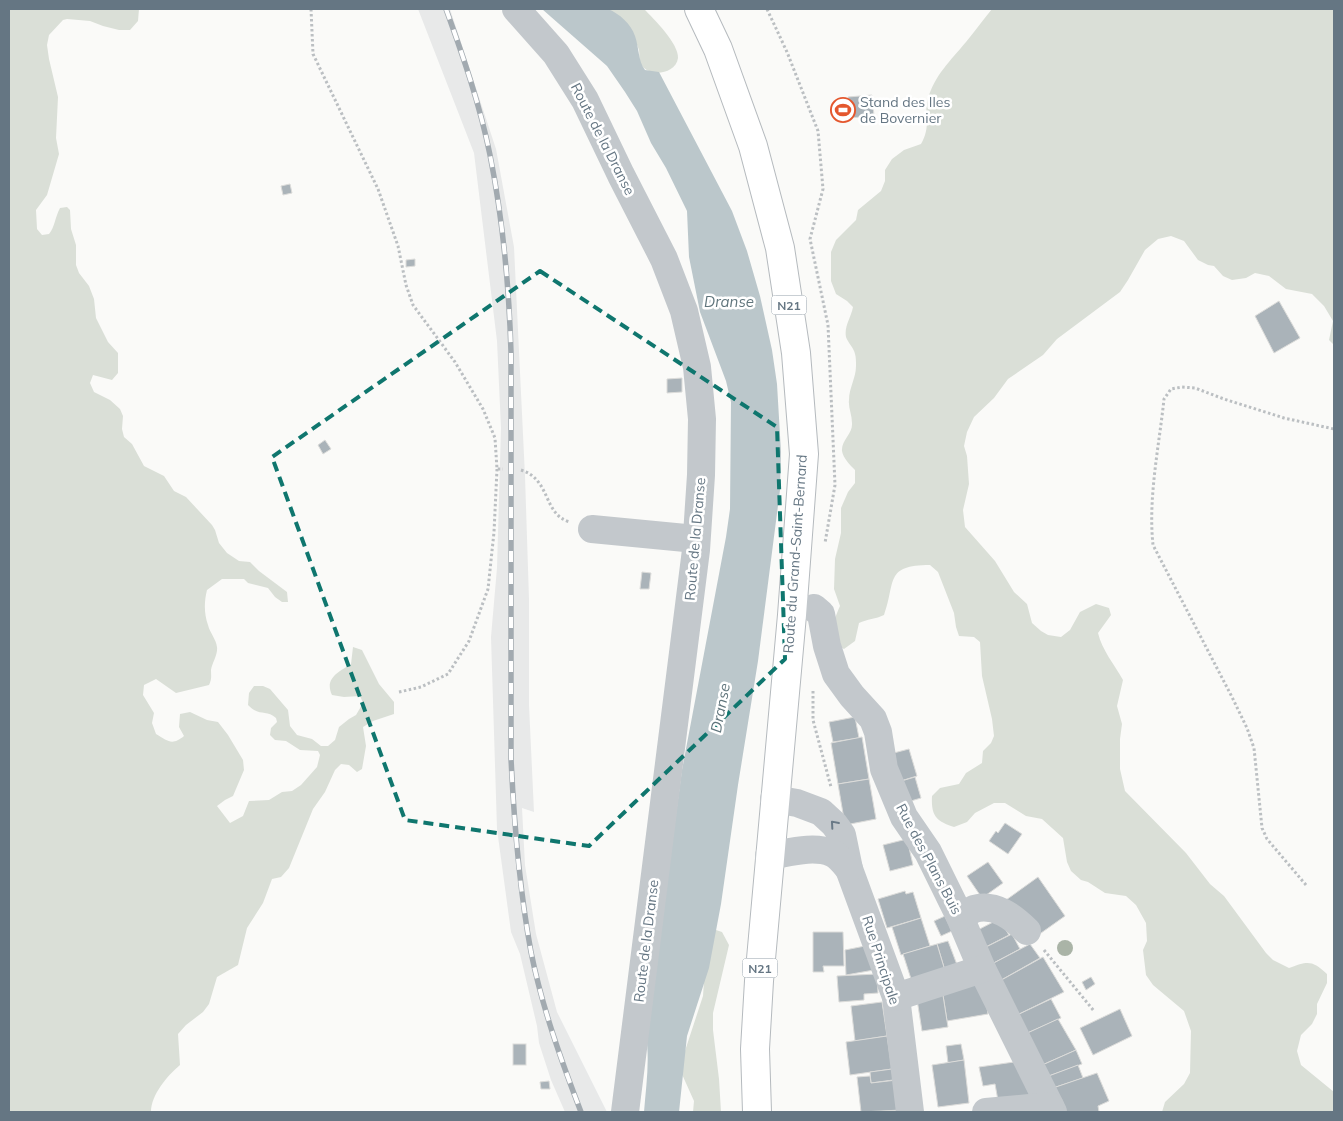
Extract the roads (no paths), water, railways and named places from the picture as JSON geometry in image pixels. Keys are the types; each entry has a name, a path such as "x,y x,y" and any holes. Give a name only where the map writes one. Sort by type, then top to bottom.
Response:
{"main road":[{"name":"Route du Grand-Saint-Bernard","path":"699,9 718,49 753,146 780,248 796,353 804,454 758,998 755,1050 757,1112"}],"street":[{"name":"Route de la Dranse","path":"516,9 556,54 585,100 664,258 681,302 695,353 702,404 702,474 696,539 677,705 625,1112"},
{"path":"592,529 696,539"},
{"name":"Rue des Plans Buis","path":"814,608 821,614 827,646 836,674 852,696 873,719 878,732 884,769 904,817 928,852 1051,1109"},
{"name":"Rue Principale","path":"774,799 809,807 828,817 842,835 849,869 896,997 910,1112"},
{"name":"Rue Principale","path":"769,856 822,851 832,853 849,869"},
{"path":"960,918 974,910 996,908 1016,920 1027,931"},
{"path":"896,997 982,968"},
{"path":"986,1112 1051,1109"}],"water":[{"name":"Dranse","path":"542,9 608,9 621,17 631,27 645,70 659,72 732,211 747,251 760,296 772,350 777,384 781,452 780,490 758,661 721,904 709,968 687,1036 679,1112 644,1112 648,1064 646,1035 682,770 730,509 731,402 726,381 700,312 689,257 687,211 666,168 651,143 637,111 607,66"}],"railway":[{"path":"446,9 471,81 486,136 495,179 507,278 511,352 511,758 520,879 531,952 546,1013 581,1112"}],"place":[{"name":"Stand des Iles de Bovernier","path":"843,110"}]}
